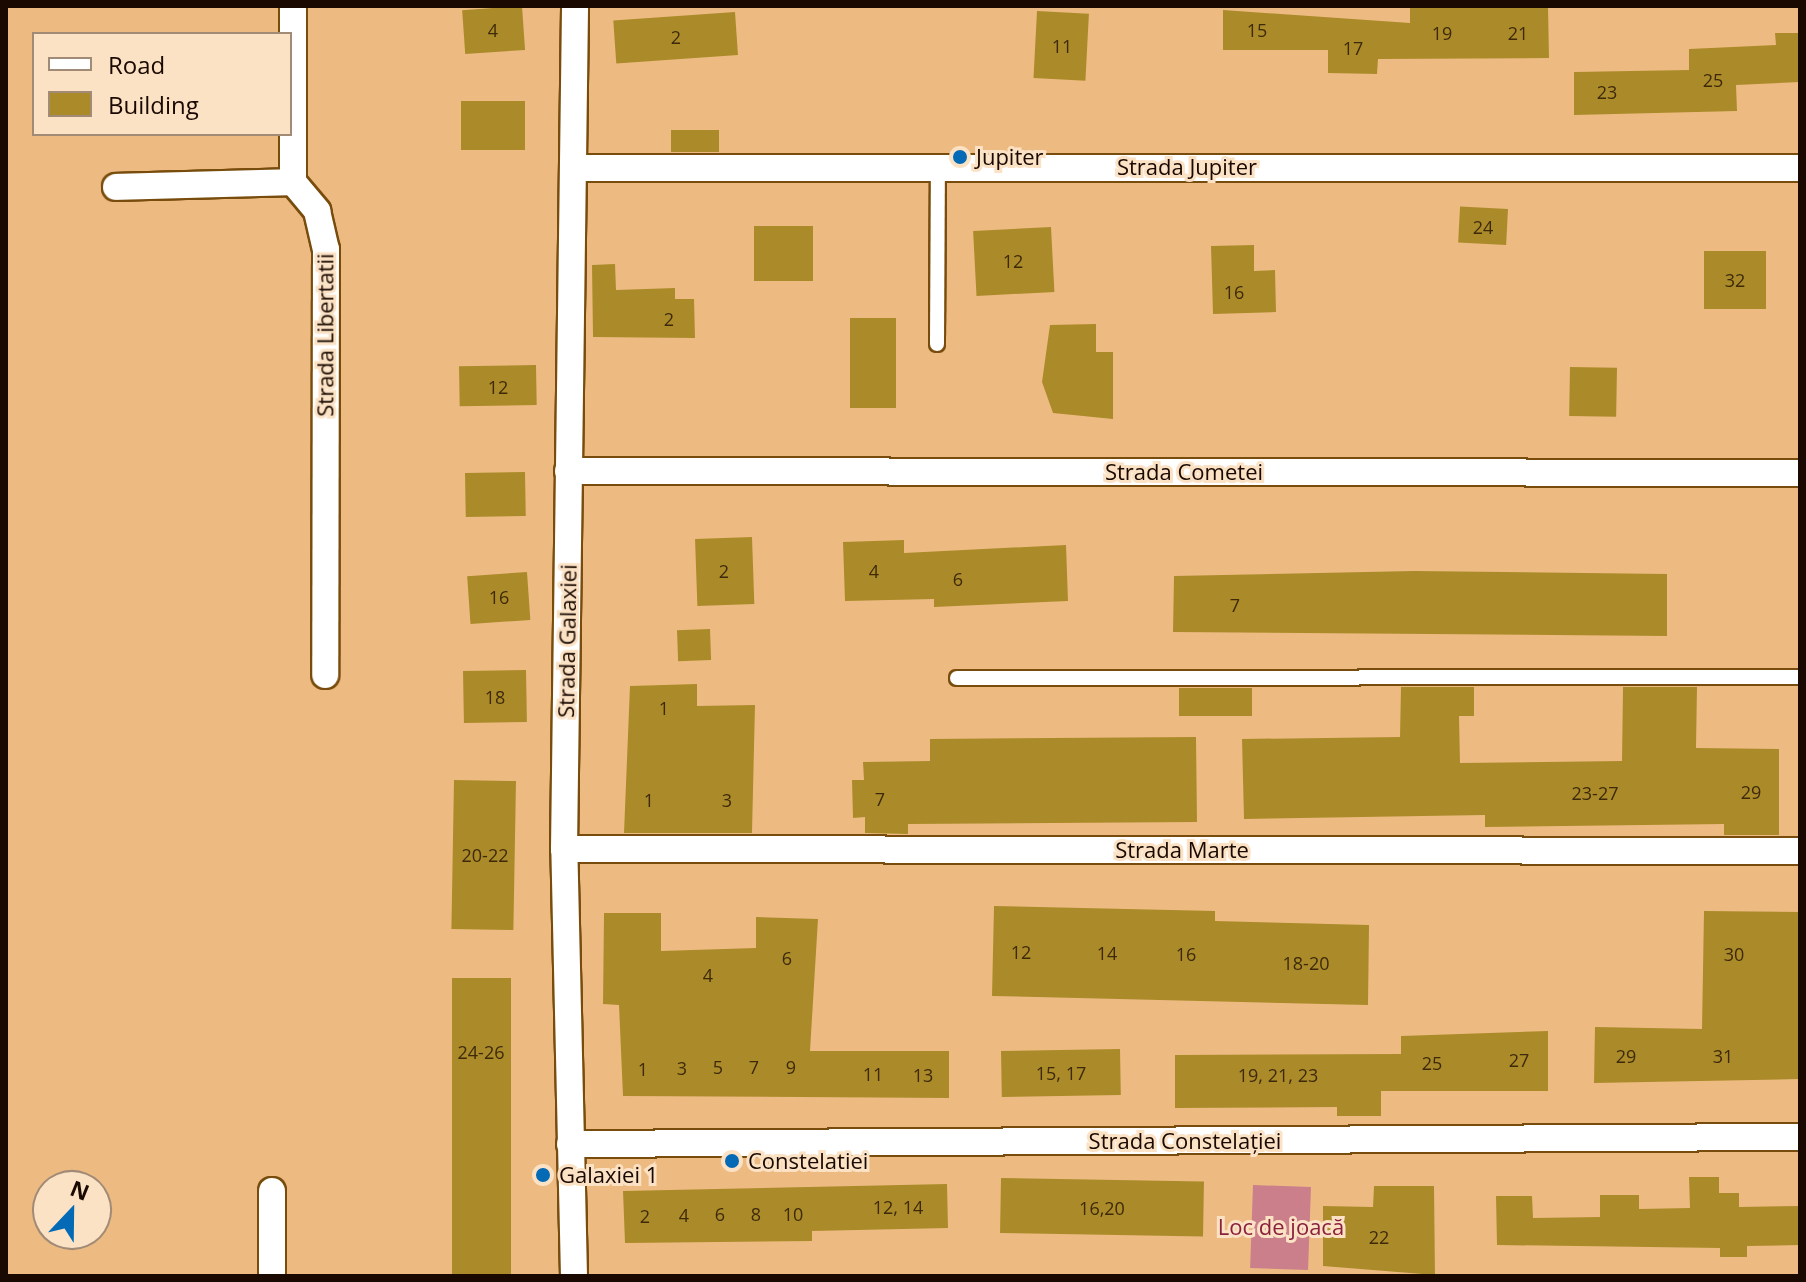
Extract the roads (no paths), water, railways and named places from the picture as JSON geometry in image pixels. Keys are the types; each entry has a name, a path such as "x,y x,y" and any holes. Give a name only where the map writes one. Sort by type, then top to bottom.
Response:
{"street":[{"path":"116,187 293,182 293,6"},
{"name":"Strada Galaxiei","path":"574,1276 564,849 575,6"},
{"name":"Strada Jupiter","path":"574,168 1800,168"},
{"name":"Strada Libertatii","path":"293,182 317,211 326,249 325,675"},
{"name":"Strada Cometei","path":"568,471 1800,473"},
{"name":"Strada Marte","path":"564,849 1800,851"},
{"name":"Strada Constelației","path":"570,1144 1800,1137"},
{"path":"272,1191 272,1276"}],"lane":[{"path":"937,344 938,166"},
{"path":"957,678 1800,677"}],"place":[{"name":"Jupiter","path":"960,157"},
{"name":"Constelatiei","path":"732,1161"},
{"name":"Galaxiei 1","path":"543,1175"}],"park label":[{"name":"Loc de joacă","path":"1281,1227"}]}
